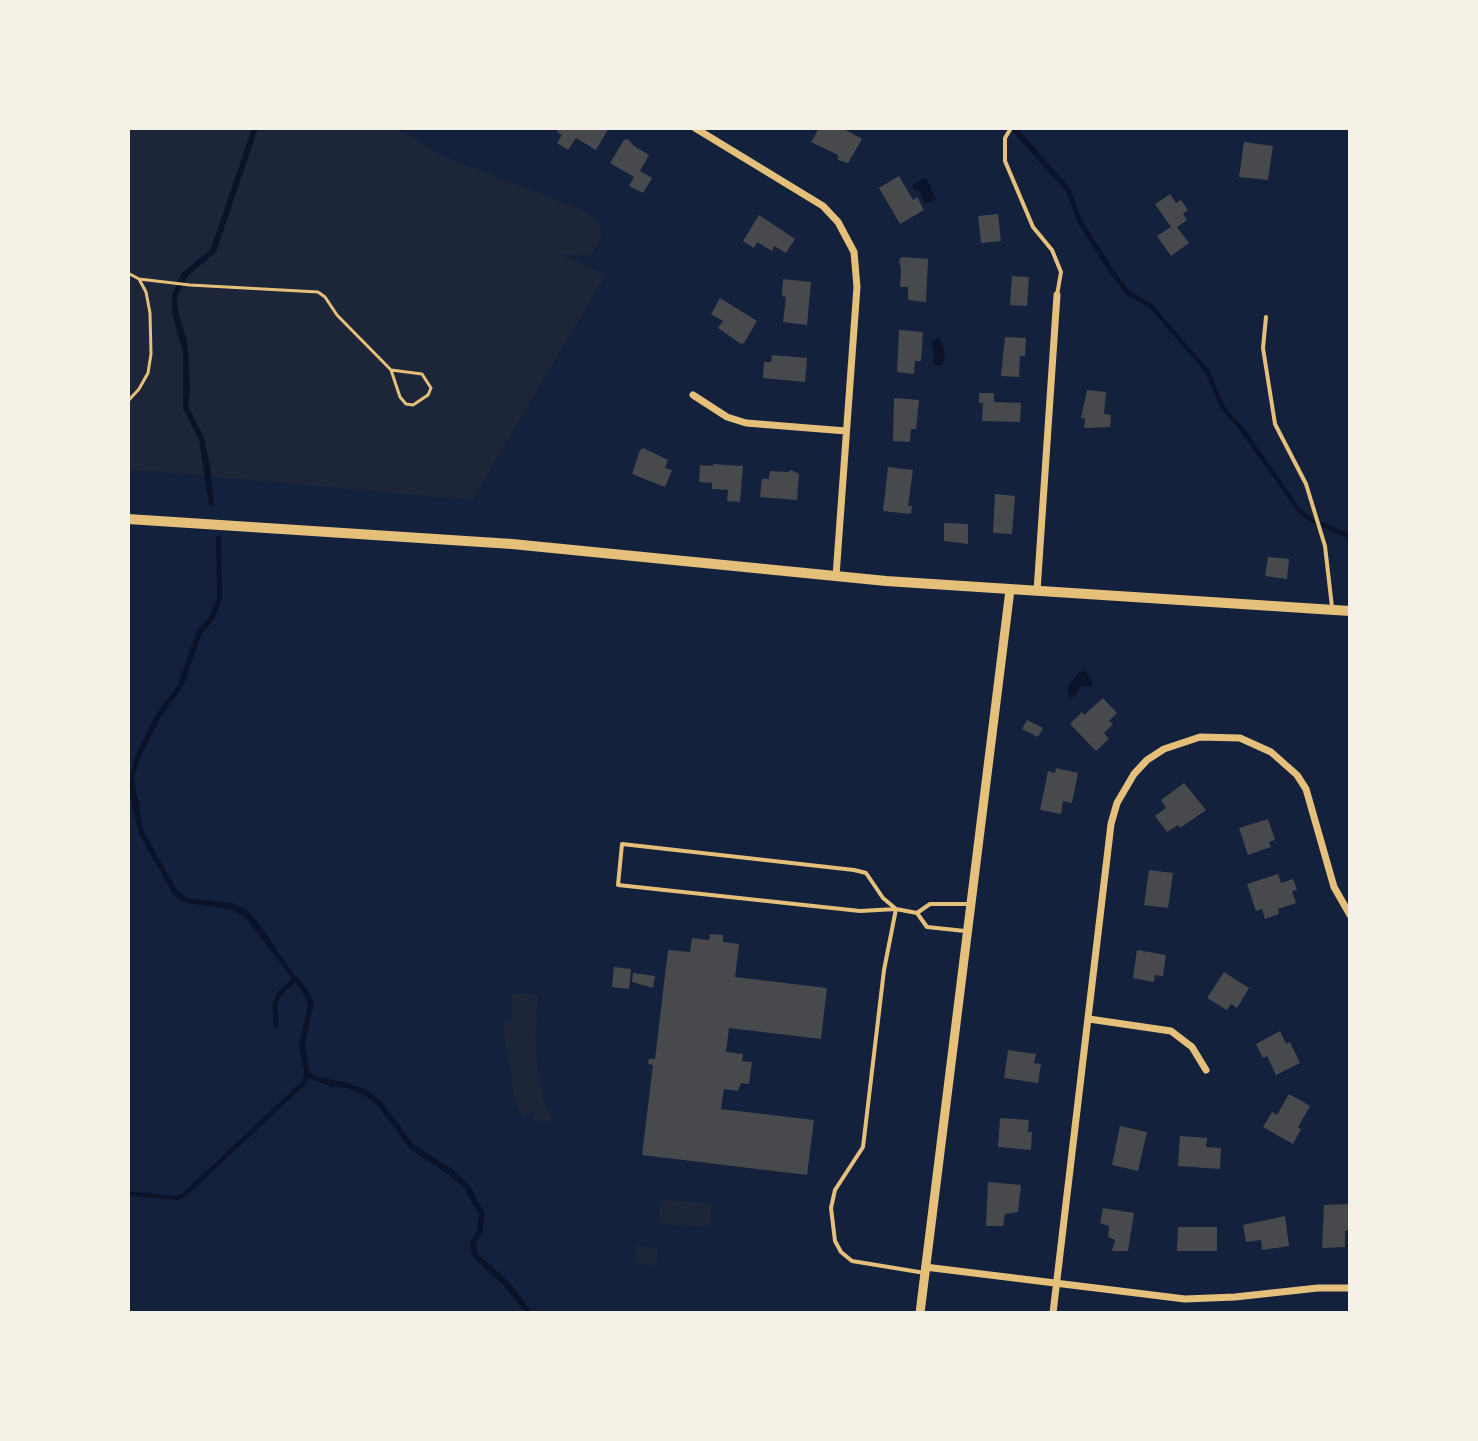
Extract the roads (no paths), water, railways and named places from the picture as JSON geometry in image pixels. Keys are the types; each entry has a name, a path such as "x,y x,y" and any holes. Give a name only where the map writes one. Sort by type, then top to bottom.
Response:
{"main road":[{"path":"128,519 523,545 1010,590 1350,611"}],"street":[{"path":"695,128 817,202 834,217 848,239 857,267 836,576"},
{"path":"1037,591 1057,295"},
{"path":"693,395 727,417 746,423 846,431"},
{"path":"920,1313 1010,590"},
{"path":"1053,1313 1111,824 1117,803 1134,774 1147,760 1185,740 1222,736 1240,738 1271,752 1297,775 1311,801 1334,887 1350,915"},
{"path":"1089,1019 1171,1031 1192,1047 1206,1070"},
{"path":"925,1270 1194,1299 1350,1288"}],"lane":[{"path":"1011,128 1005,138 1003,154 1008,173 1033,227 1052,250 1061,272 1057,295"},
{"path":"1266,317 1263,348 1275,424 1306,484 1325,546 1332,609"},
{"path":"896,909 883,898 866,873 854,870 622,844 618,885 860,911 896,909 917,913 927,927 967,931"},
{"path":"917,913 930,904 971,904"},
{"path":"896,909 883,977 863,1147 835,1190 831,1208 835,1241 841,1252 852,1261 925,1270"}],"waterway":[{"path":"276,1025 275,1003 280,993 295,979"}]}
